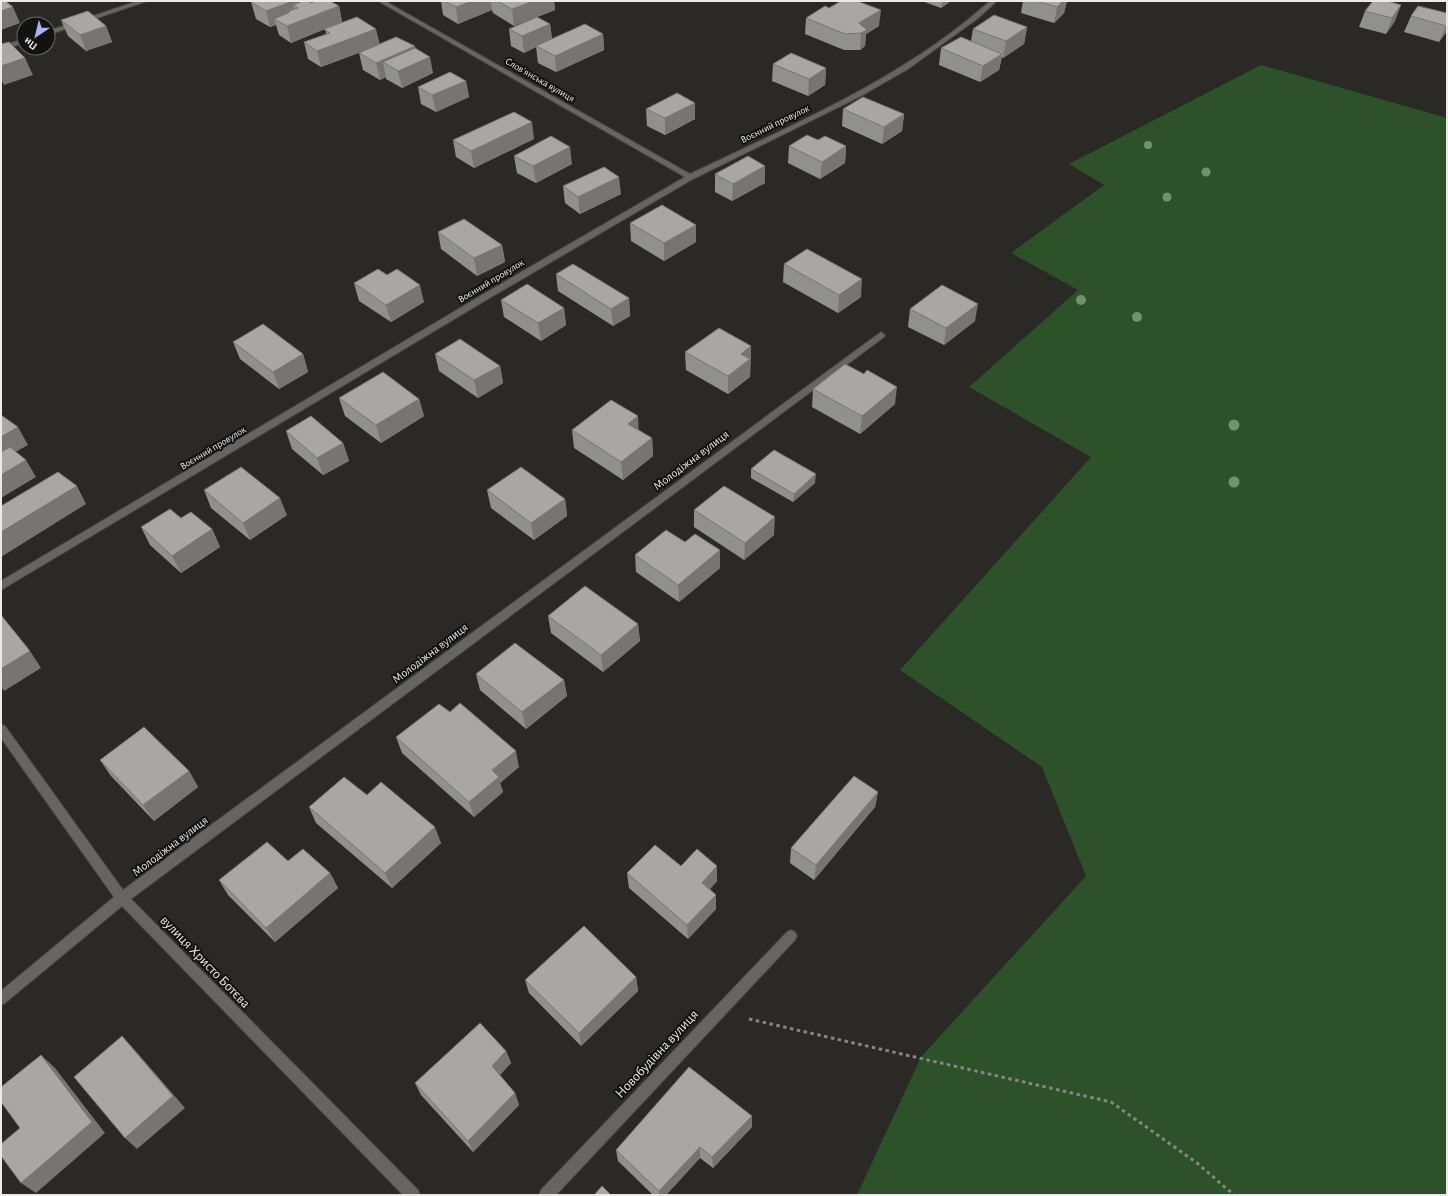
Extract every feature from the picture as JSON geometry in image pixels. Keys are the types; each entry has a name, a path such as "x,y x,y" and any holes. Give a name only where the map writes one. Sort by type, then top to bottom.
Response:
{"street":[{"path":"56,30 144,1"},
{"name":"Словʼянська вулиця","path":"381,1 690,177"},
{"name":"Воєнний провулок","path":"1,586 490,294 690,177 859,94 906,68 975,18 994,1"},
{"path":"1,48 16,43"},
{"name":"Молодіжна вулиця","path":"1,999 122,898 881,335"},
{"name":"вулиця Христо Ботєва","path":"1,729 122,898 413,1195"},
{"name":"Новобудівна вулиця","path":"546,1195 791,936"}],"path":[{"path":"719,1012 1111,1102 1196,1163 1234,1195"}],"green space":[{"path":"1261,65 1447,118 1447,1195 857,1195 921,1057 1086,876 1042,767 900,670 1091,457 969,387 1078,290 1011,253 1104,185 1069,164"}],"building":[{"path":"1,1 5,1 13,7 1,11"},
{"path":"293,1 266,11 251,2"},
{"path":"303,1 308,1 311,3 316,1 330,1 339,6 287,26 274,19 298,8 293,5"},
{"path":"444,1 472,1 456,7"},
{"path":"497,1 534,1 512,9"},
{"path":"841,1 857,1 881,10 859,23 867,30 861,33 845,34 806,18 825,6 829,8"},
{"path":"1037,1 1063,1 1057,7"},
{"path":"1373,1 1387,1 1401,5 1392,18 1365,11"},
{"path":"1418,6 1447,13 1447,25 1446,26 1411,16"},
{"path":"88,11 106,26 80,35 61,20"},
{"path":"994,15 1027,27 1006,41 973,29"},
{"path":"357,17 376,29 317,51 304,42 330,33 324,29"},
{"path":"537,17 550,24 522,36 509,29"},
{"path":"585,24 603,34 555,56 536,46"},
{"path":"396,37 415,46 376,63 359,53"},
{"path":"961,37 1002,54 983,66 941,48"},
{"path":"9,42 16,49 16,56 23,56 25,58 1,66 1,44"},
{"path":"415,48 430,57 398,71 383,62"},
{"path":"791,53 826,68 809,79 773,64"},
{"path":"450,72 466,81 432,95 418,87"},
{"path":"677,93 695,103 665,118 646,109"},
{"path":"863,97 904,114 884,127 843,109"},
{"path":"514,112 532,122 471,151 453,140"},
{"path":"807,135 818,140 825,136 846,146 822,162 789,146"},
{"path":"551,136 570,147 533,166 514,156"},
{"path":"748,156 765,166 733,184 715,174"},
{"path":"604,167 619,177 578,197 563,186"},
{"path":"662,205 696,225 664,243 630,223"},
{"path":"464,219 502,245 474,258 438,232"},
{"path":"807,249 862,279 839,295 784,264"},
{"path":"573,264 629,298 611,309 556,274"},
{"path":"378,269 387,275 397,269 420,285 386,305 354,283"},
{"path":"527,284 564,308 538,323 501,300"},
{"path":"942,285 978,304 946,328 910,309"},
{"path":"263,324 303,354 273,372 233,342"},
{"path":"719,328 751,346 741,354 750,359 728,376 685,352"},
{"path":"460,339 500,366 474,380 435,354"},
{"path":"845,364 864,374 867,370 897,387 862,416 813,389"},
{"path":"383,372 419,399 376,425 339,398"},
{"path":"611,400 638,416 628,424 652,438 621,462 572,430"},
{"path":"1,415 18,427 1,437"},
{"path":"311,416 343,443 317,458 286,431"},
{"path":"10,447 26,460 1,475 1,452"},
{"path":"774,450 816,474 794,494 751,469"},
{"path":"241,467 280,498 243,523 204,490"},
{"path":"521,467 565,499 531,523 487,490"},
{"path":"58,472 77,486 1,532 1,506"},
{"path":"724,486 775,517 745,543 694,510"},
{"path":"170,509 181,518 191,512 212,529 172,556 141,527"},
{"path":"666,530 685,542 695,534 720,550 678,585 635,555"},
{"path":"585,586 638,624 601,655 548,616"},
{"path":"1,615 30,651 1,669"},
{"path":"515,643 564,680 522,712 476,674"},
{"path":"460,703 516,751 492,770 499,777 469,802 396,737 439,704 450,712"},
{"path":"144,727 189,771 143,805 100,760"},
{"path":"854,776 878,792 816,865 791,848"},
{"path":"344,777 367,795 381,782 435,827 385,873 309,807"},
{"path":"267,842 288,861 303,849 330,873 266,928 219,880"},
{"path":"655,845 681,866 697,849 717,866 702,883 716,895 687,925 627,873"},
{"path":"584,926 636,977 579,1033 525,980"},
{"path":"480,1023 506,1051 492,1066 515,1093 468,1141 415,1083"},
{"path":"122,1036 173,1096 125,1138 74,1077"},
{"path":"41,1055 92,1122 21,1183 1,1156 1,1144 20,1128 1,1102 1,1087"},
{"path":"689,1067 752,1116 712,1157 700,1147 659,1191 616,1150"},
{"path":"602,1186 611,1195 594,1195"}]}
